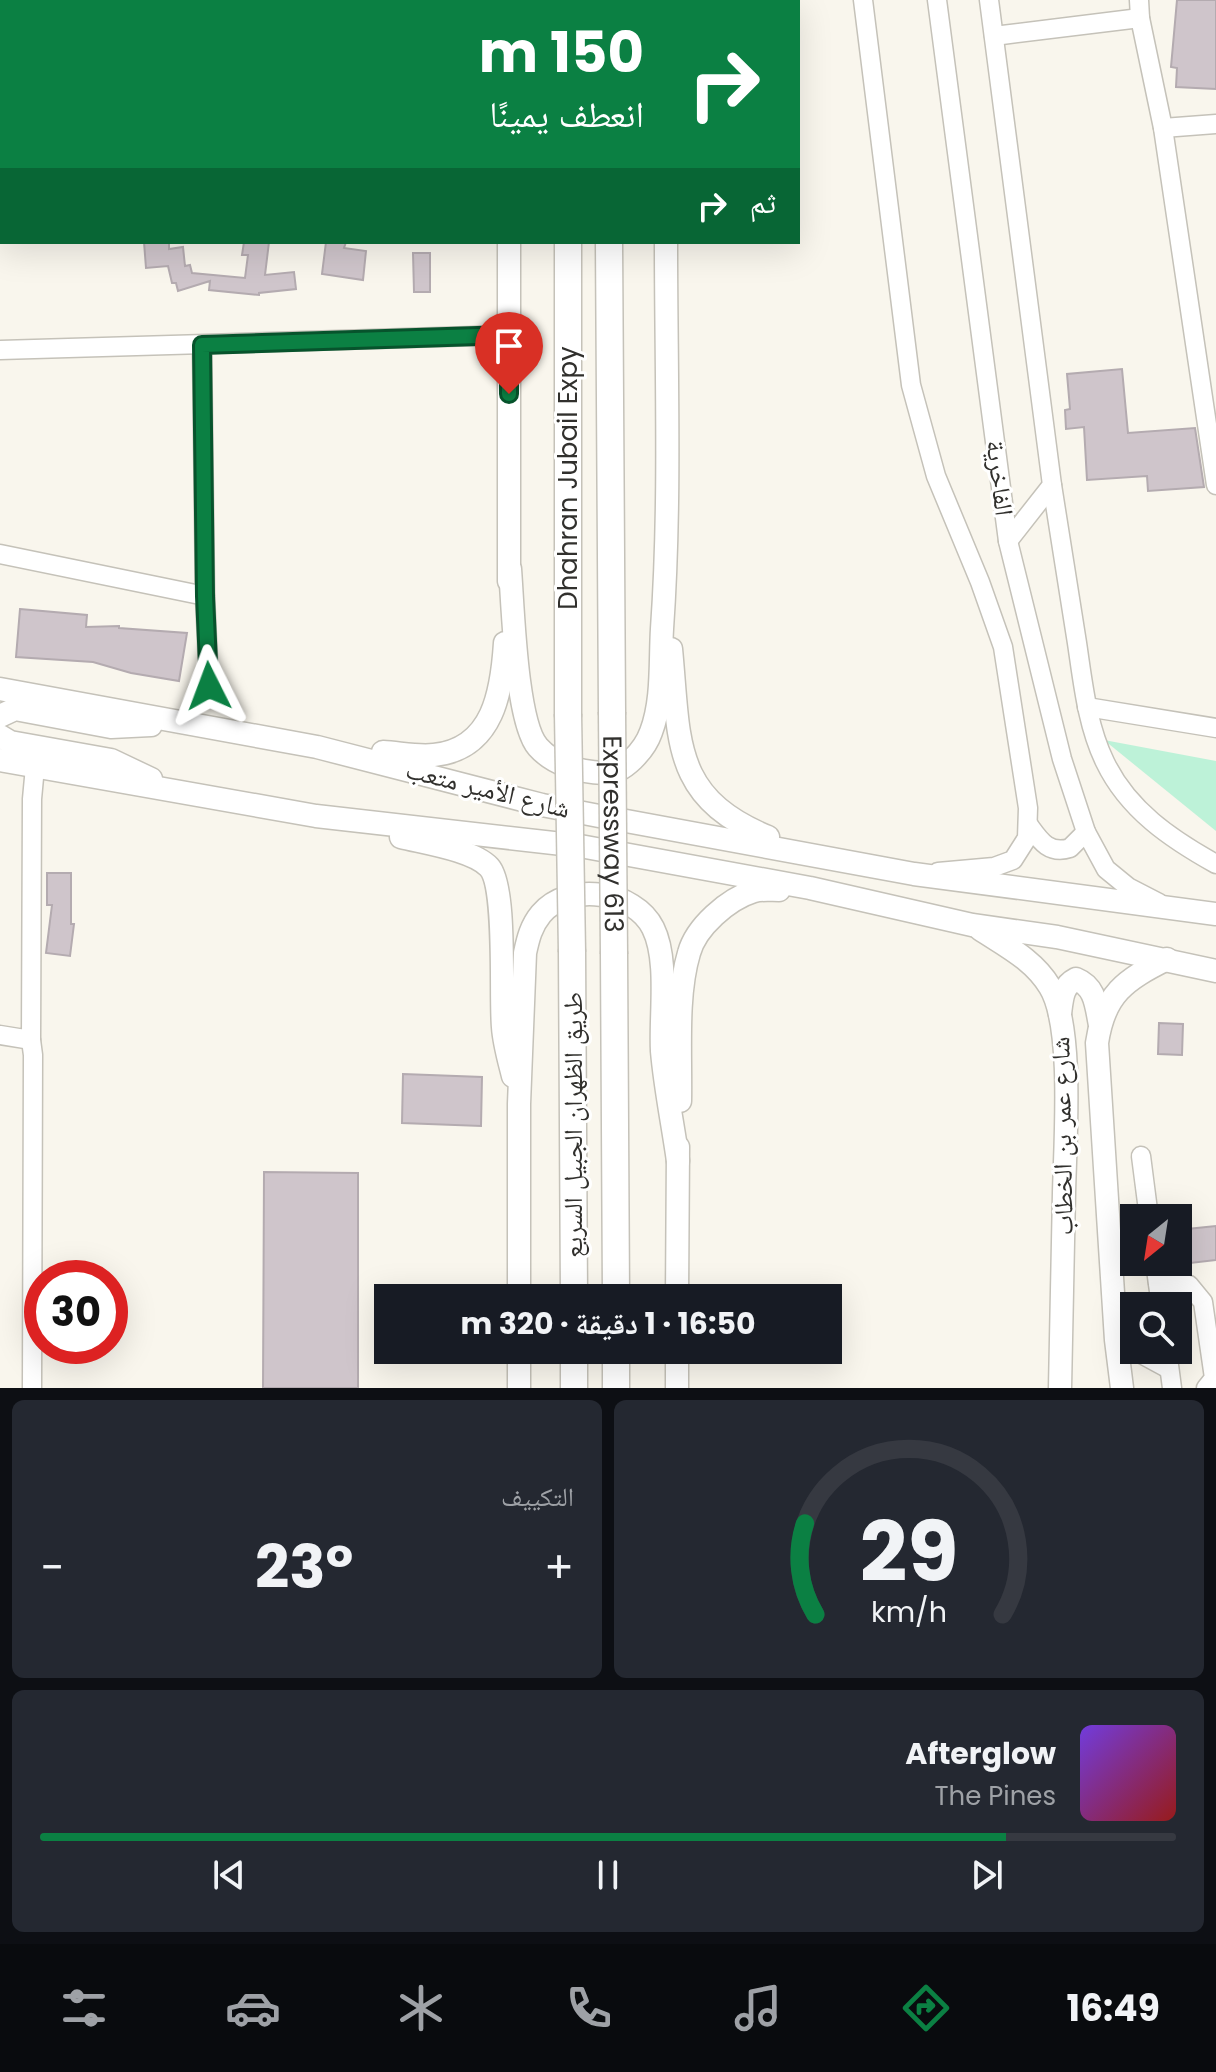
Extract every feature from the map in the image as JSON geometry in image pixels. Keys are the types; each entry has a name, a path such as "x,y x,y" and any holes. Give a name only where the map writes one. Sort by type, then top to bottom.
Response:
{"highway":[{"name":"Dhahran Jubail Expy","path":"568,244 568,714"},
{"name":"Dhahran Jubail Expy","path":"609,244 612,712"},
{"name":"Expressway 613","path":"612,712 614,954"},
{"name":"Expressway 613","path":"568,714 572,952"},
{"name":"طريق الظهران الجبيل السريع","path":"572,952 574,1284"},
{"name":"طريق الظهران الجبيل السريع","path":"614,954 616,1284"},
{"path":"574,1364 574,1388"},
{"path":"616,1364 616,1388"}],"main road":[{"path":"317,747 434,755 460,747 475,736 495,711 503,681 510,569 509,244"},
{"path":"510,569 523,715 529,733 538,747 574,769 610,773 628,763 642,749 651,732 657,706 665,584 666,244"},
{"path":"665,584 683,756 692,777 706,799 723,814 743,826 811,854"},
{"name":"شارع الأمير متعب","path":"0,688 317,747 542,805 914,874 1216,914"},
{"path":"0,716 15,709 111,727 196,724"},
{"path":"0,736 10,742 111,760 176,791"},
{"name":"شارع الأمير متعب","path":"0,761 316,816 554,842 810,888 972,925 1057,937 1216,971"},
{"path":"316,816 457,851 487,864 494,873 499,903 503,1029 519,1104"},
{"path":"677,1284 682,995 689,951 705,925 731,903 755,891 810,888"},
{"path":"519,1284 519,1104 525,953 530,932 542,912 555,903 576,895 605,896 640,911 651,924 657,939 662,1052 678,1161"},
{"name":"شارع عمر بن الخطاب","path":"972,925 1019,953 1036,968 1052,989 1060,1014 1066,1108 1060,1388"},
{"name":"شارع عمر بن الخطاب","path":"1122,1292 1097,1043 1104,1011 1113,997 1133,976 1167,959"},
{"path":"1060,1014 1068,983 1076,979 1087,983 1093,993 1100,1025"},
{"path":"519,1364 519,1388"},
{"path":"677,1364 677,1388"},
{"name":"شارع عمر بن الخطاب","path":"1122,1388 1126,1364"}],"street":[{"path":"863,0 911,385 936,476 1003,647 1028,824 1023,848 1013,860 994,867 914,874"},
{"name":"الفاخرية","path":"937,0 1008,541 1062,759 1086,832 1106,869 1128,887 1169,908"},
{"path":"989,0 1052,485 1087,707 1105,763 1123,791 1165,834 1216,864"},
{"path":"994,36 1140,9 1163,128 1216,485"},
{"path":"1163,128 1216,124"},
{"path":"0,350 509,335"},
{"path":"202,345 209,686"},
{"path":"1008,541 1052,485"},
{"path":"0,554 205,596"},
{"path":"1087,707 1216,728"},
{"path":"30,766 32,1388"},
{"path":"1028,824 1042,844 1052,850 1070,848 1086,832"},
{"path":"0,1035 31,1040"},
{"path":"1141,1156 1147,1204"},
{"path":"1157,1276 1159,1292"},
{"path":"1158,1283 1189,1285 1203,1302 1214,1378 1206,1388"},
{"path":"1169,1364 1172,1388"}],"green space":[{"path":"1104,740 1216,761 1216,831"}],"building":[{"path":"1177,0 1216,0 1216,89 1176,87 1177,68 1171,67"},
{"path":"144,244 169,244 169,249 183,247 185,266 190,265 192,273 245,278 248,255 242,255 244,244 269,244 265,275 294,272 296,289 259,295 209,290 210,281 178,291 176,283 172,283 168,266 146,268"},
{"path":"326,244 345,244 344,248 366,251 363,280 322,274"},
{"path":"413,253 430,253 430,292 414,292"},
{"path":"1122,369 1128,433 1195,428 1204,487 1148,491 1147,476 1087,480 1084,427 1066,429 1065,410 1070,409 1067,374"},
{"path":"20,609 87,615 86,627 119,626 187,633 179,681 131,673 93,662 16,657"},
{"path":"47,873 71,873 71,924 74,924 70,956 46,953 52,905 47,905"},
{"path":"1159,1023 1183,1024 1182,1055 1158,1054"},
{"path":"403,1074 482,1077 481,1126 402,1123"},
{"path":"264,1172 358,1173 358,1388 263,1388"},
{"path":"1216,1226 1216,1260 1192,1263 1192,1229"}],"route":[{"path":"209,686 202,345 509,335 509,394"}]}
